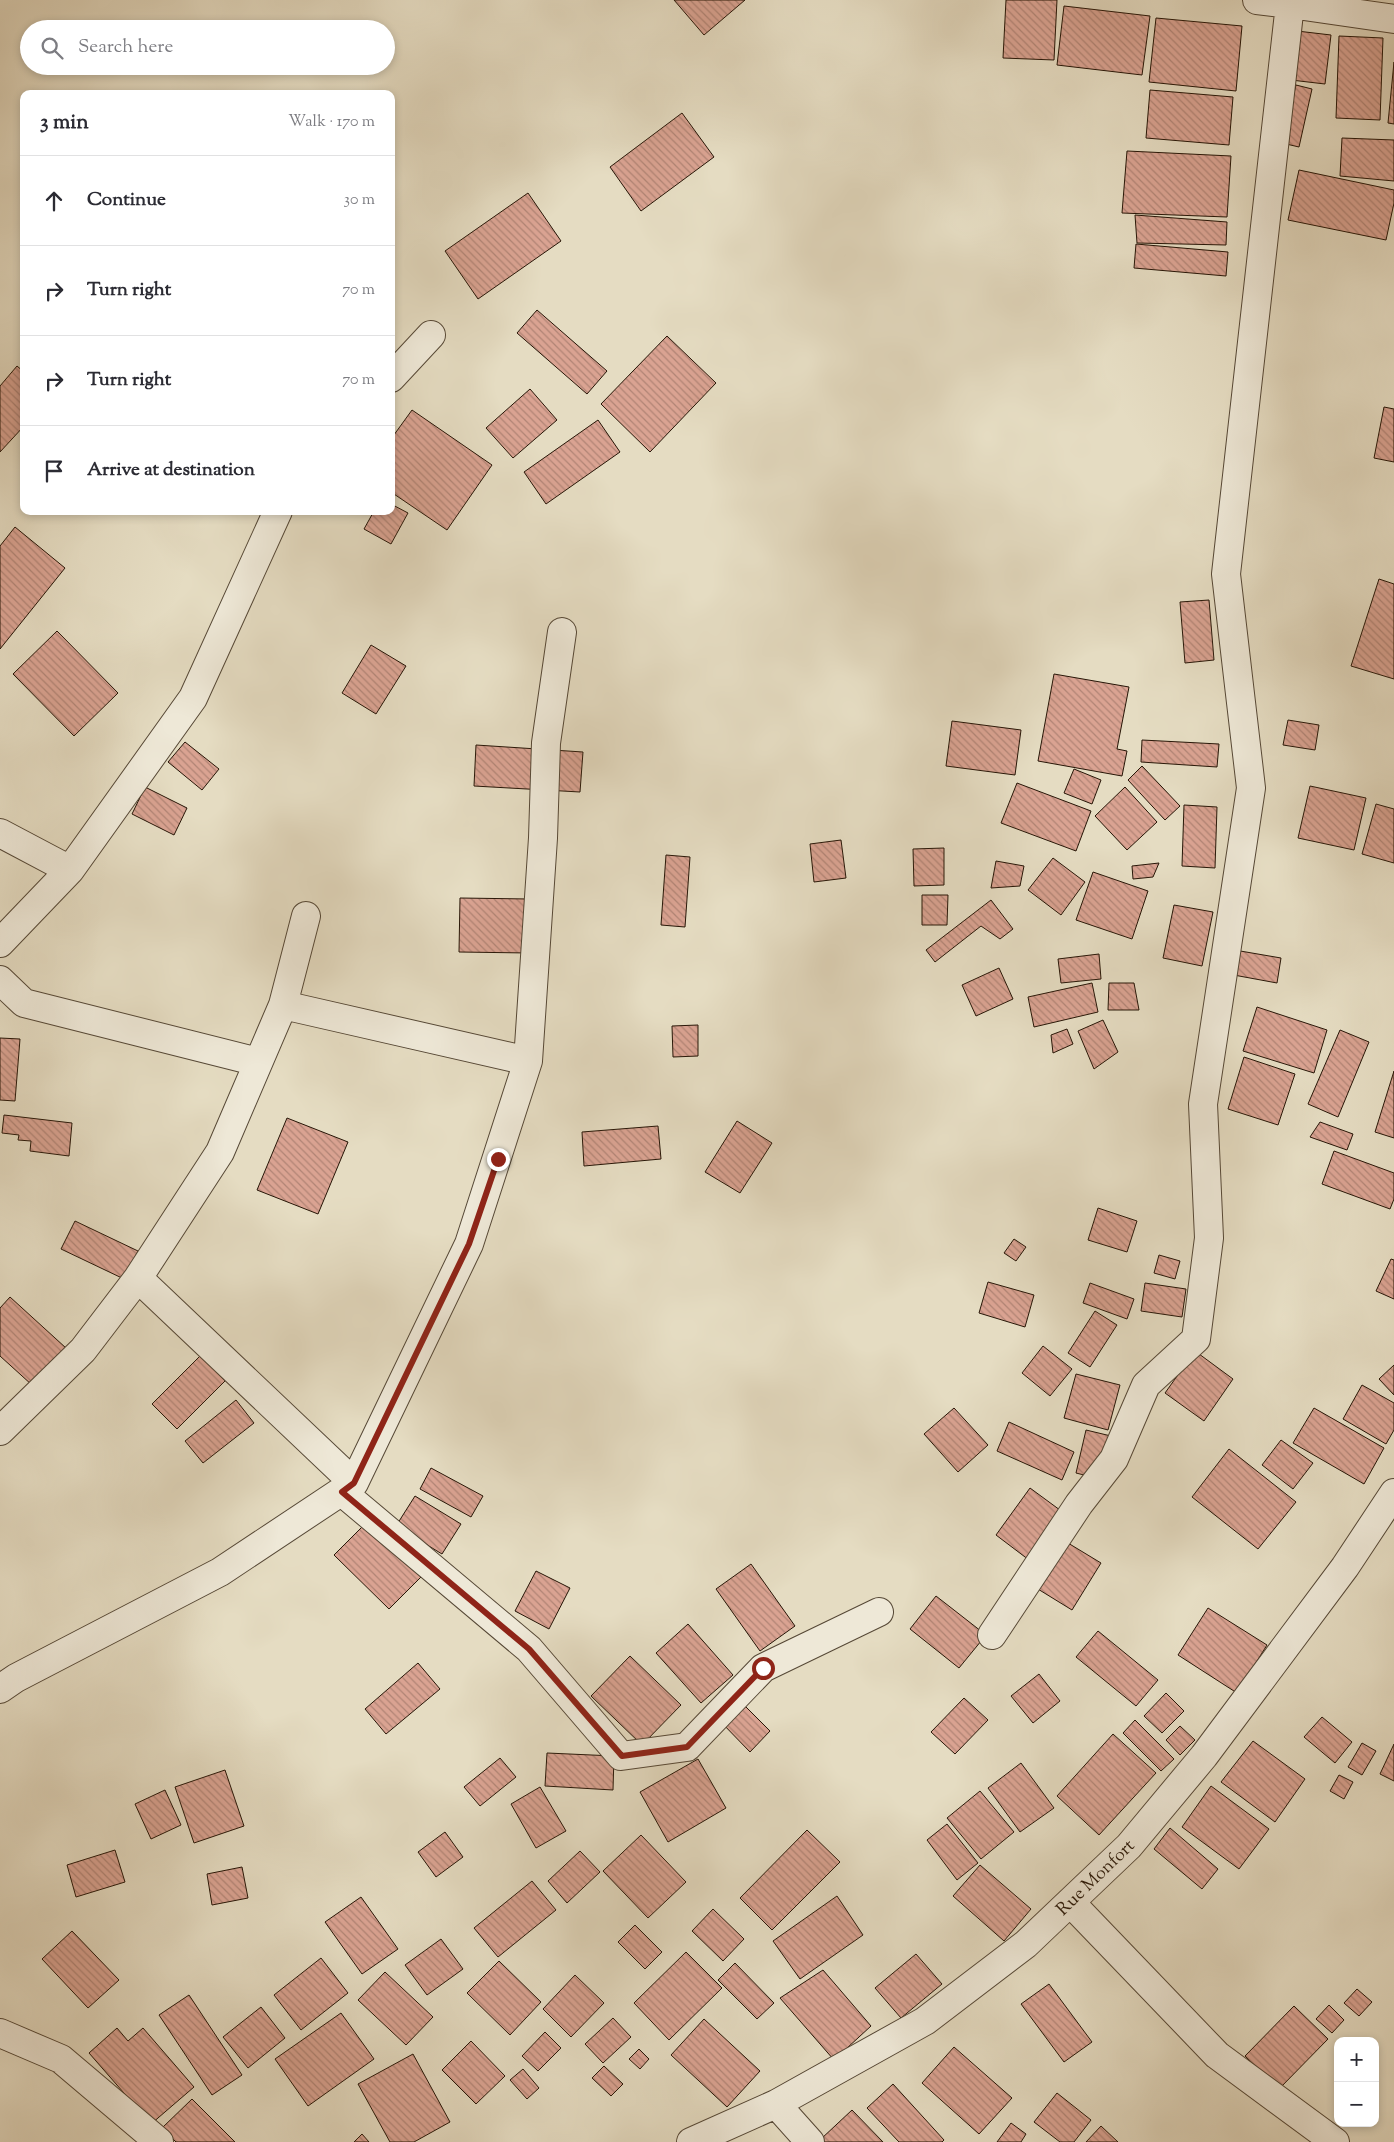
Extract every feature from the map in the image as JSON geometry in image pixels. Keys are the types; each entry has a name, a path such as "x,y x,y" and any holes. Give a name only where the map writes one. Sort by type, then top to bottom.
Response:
{"street":[{"path":"1257,0 1291,2 1394,19"},
{"path":"992,1634 1079,1504 1114,1459 1146,1385 1196,1339 1208,1238 1203,1104 1252,788 1226,574 1291,2"},
{"path":"395,374 431,334"},
{"path":"0,943 70,870 192,698 276,515"},
{"path":"0,1689 16,1678 220,1572 348,1488 469,1244 528,1061 543,838 546,743 562,632"},
{"path":"0,834 70,870"},
{"path":"0,1431 83,1350 138,1278 220,1152 283,1005 306,916"},
{"path":"0,980 24,1003 258,1062"},
{"path":"283,1005 528,1061"},
{"path":"138,1278 348,1488 529,1649 622,1756 687,1747 763,1668 879,1612"},
{"name":"Rue Monfort","path":"691,2142 776,2104 925,2022 1026,1944 1130,1846 1204,1756 1345,1567 1394,1493"},
{"path":"1070,1902 1217,2055 1335,2142"},
{"path":"0,2033 60,2060 159,2142"},
{"path":"776,2104 810,2142"}],"building":[{"path":"674,0 745,0 704,35"},
{"path":"1006,0 1057,0 1054,60 1003,58"},
{"path":"1064,6 1150,16 1142,75 1057,65"},
{"path":"1156,18 1242,26 1236,91 1149,82"},
{"path":"1297,31 1331,35 1325,84 1291,80"},
{"path":"1339,36 1383,38 1380,120 1336,118"},
{"path":"1394,62 1394,124 1388,123"},
{"path":"1296,85 1312,89 1299,147 1282,143"},
{"path":"1150,90 1233,97 1229,145 1146,138"},
{"path":"682,113 714,157 641,211 610,167"},
{"path":"1342,138 1394,140 1394,181 1340,176"},
{"path":"1127,151 1231,156 1227,217 1122,213"},
{"path":"1299,170 1394,190 1394,203 1386,240 1288,220"},
{"path":"528,193 561,241 478,299 445,251"},
{"path":"1135,215 1227,222 1226,245 1137,243"},
{"path":"1136,244 1228,252 1226,276 1134,268"},
{"path":"537,310 607,371 587,394 517,333"},
{"path":"667,336 716,383 650,452 601,404"},
{"path":"17,366 20,369 20,430 0,452 0,386"},
{"path":"530,389 557,420 513,458 486,428"},
{"path":"1384,407 1394,409 1394,462 1374,458"},
{"path":"412,410 492,465 447,530 395,495 395,433"},
{"path":"598,420 620,452 546,504 524,472"},
{"path":"395,506 408,513 391,544 364,529 372,515 395,515"},
{"path":"15,527 65,568 0,649 0,546"},
{"path":"1379,579 1394,584 1394,679 1351,666"},
{"path":"1209,600 1214,660 1185,663 1180,602"},
{"path":"57,631 118,693 74,736 13,674"},
{"path":"371,645 406,666 376,714 342,693"},
{"path":"1054,674 1129,687 1117,749 1127,751 1122,776 1038,761"},
{"path":"1288,720 1319,725 1315,750 1283,745"},
{"path":"952,721 1021,730 1015,775 946,766"},
{"path":"1142,740 1219,744 1217,767 1141,762"},
{"path":"185,742 219,769 202,790 168,762"},
{"path":"476,745 583,752 580,792 474,786"},
{"path":"1142,766 1180,806 1165,820 1128,780"},
{"path":"1074,769 1101,780 1092,804 1064,793"},
{"path":"1017,783 1091,811 1076,851 1001,823"},
{"path":"1310,786 1366,798 1354,850 1298,838"},
{"path":"145,787 187,808 174,835 132,814"},
{"path":"1125,787 1157,822 1127,850 1095,816"},
{"path":"1376,804 1394,809 1394,863 1362,854"},
{"path":"1184,805 1217,807 1215,868 1182,866"},
{"path":"841,840 846,878 814,882 810,844"},
{"path":"944,848 944,885 914,886 913,849"},
{"path":"666,855 690,857 685,927 661,925"},
{"path":"1053,858 1085,882 1061,915 1028,890"},
{"path":"996,861 1024,866 1020,886 991,888"},
{"path":"1159,863 1153,877 1133,879 1132,866"},
{"path":"1093,872 1148,891 1132,939 1076,920"},
{"path":"922,895 948,895 947,925 922,925"},
{"path":"460,898 529,899 528,953 459,952"},
{"path":"991,900 1013,929 1000,939 981,926 935,962 926,950"},
{"path":"1174,905 1213,912 1202,966 1163,958"},
{"path":"1217,947 1281,958 1277,983 1212,971"},
{"path":"1099,954 1101,979 1061,983 1058,959"},
{"path":"999,968 1013,999 976,1016 962,985"},
{"path":"1092,983 1098,1012 1034,1027 1028,997"},
{"path":"1109,983 1134,983 1139,1010 1108,1010"},
{"path":"1257,1007 1327,1030 1314,1073 1243,1051"},
{"path":"1103,1020 1118,1052 1094,1069 1078,1031"},
{"path":"698,1025 698,1056 673,1057 672,1026"},
{"path":"1067,1029 1073,1044 1053,1053 1051,1035"},
{"path":"1340,1030 1369,1042 1338,1117 1308,1104"},
{"path":"0,1038 20,1039 15,1101 0,1100"},
{"path":"1244,1057 1295,1074 1278,1125 1228,1109"},
{"path":"1394,1071 1394,1138 1375,1132"},
{"path":"4,1115 72,1123 69,1156 30,1151 31,1141 18,1140 19,1135 2,1133"},
{"path":"287,1118 348,1142 318,1214 257,1190"},
{"path":"737,1121 772,1143 740,1193 705,1172"},
{"path":"1320,1122 1353,1134 1347,1150 1310,1137"},
{"path":"658,1126 661,1159 584,1166 582,1132"},
{"path":"1334,1151 1394,1173 1394,1199 1390,1209 1322,1184"},
{"path":"1098,1208 1137,1221 1127,1252 1088,1240"},
{"path":"75,1221 138,1251 124,1279 61,1249"},
{"path":"1014,1239 1026,1247 1016,1261 1004,1253"},
{"path":"1159,1255 1180,1261 1175,1279 1154,1273"},
{"path":"1391,1259 1394,1260 1394,1299 1376,1291"},
{"path":"988,1282 1034,1295 1025,1327 979,1313"},
{"path":"1090,1283 1134,1299 1127,1319 1083,1303"},
{"path":"1145,1283 1186,1289 1182,1317 1141,1311"},
{"path":"10,1297 66,1348 32,1385 0,1356 0,1308"},
{"path":"1095,1311 1117,1325 1090,1367 1068,1353"},
{"path":"1043,1346 1072,1369 1050,1396 1022,1373"},
{"path":"1195,1351 1233,1379 1204,1421 1165,1393"},
{"path":"200,1356 225,1381 177,1429 152,1404"},
{"path":"1394,1365 1394,1395 1379,1379"},
{"path":"1076,1374 1120,1385 1108,1430 1064,1418"},
{"path":"1362,1385 1394,1403 1394,1430 1386,1444 1343,1419"},
{"path":"236,1400 254,1423 203,1463 185,1441"},
{"path":"954,1408 988,1445 958,1472 924,1434"},
{"path":"1314,1408 1384,1448 1364,1484 1293,1443"},
{"path":"1009,1422 1074,1452 1062,1480 997,1451"},
{"path":"1086,1430 1111,1436 1100,1479 1076,1473"},
{"path":"1281,1440 1313,1463 1293,1489 1262,1465"},
{"path":"1229,1449 1296,1502 1258,1549 1192,1497"},
{"path":"431,1468 483,1496 471,1517 420,1489"},
{"path":"1030,1488 1064,1513 1029,1560 996,1535"},
{"path":"415,1496 461,1524 442,1554 396,1526"},
{"path":"366,1523 421,1577 389,1609 334,1555"},
{"path":"1063,1540 1101,1563 1072,1610 1033,1586"},
{"path":"751,1564 795,1626 760,1651 716,1589"},
{"path":"536,1571 570,1588 549,1629 515,1611"},
{"path":"936,1596 986,1635 959,1668 910,1629"},
{"path":"1208,1608 1267,1645 1237,1693 1178,1655"},
{"path":"688,1624 733,1675 701,1703 656,1653"},
{"path":"1098,1631 1158,1680 1136,1706 1076,1657"},
{"path":"630,1656 681,1705 642,1745 591,1696"},
{"path":"418,1663 440,1689 386,1734 365,1709"},
{"path":"1039,1674 1060,1701 1033,1723 1011,1696"},
{"path":"1166,1693 1184,1711 1162,1733 1144,1716"},
{"path":"964,1698 988,1720 955,1754 931,1732"},
{"path":"739,1700 770,1731 750,1752 719,1720"},
{"path":"1322,1717 1352,1742 1335,1763 1304,1737"},
{"path":"1135,1720 1174,1759 1161,1771 1123,1733"},
{"path":"1180,1726 1195,1740 1180,1755 1166,1740"},
{"path":"1113,1734 1156,1773 1099,1835 1057,1796"},
{"path":"1253,1741 1305,1779 1275,1822 1221,1782"},
{"path":"1362,1743 1376,1751 1362,1775 1348,1767"},
{"path":"1394,1744 1394,1781 1380,1774"},
{"path":"547,1753 614,1756 613,1790 545,1786"},
{"path":"500,1758 516,1777 480,1806 464,1787"},
{"path":"698,1759 726,1808 668,1842 640,1792"},
{"path":"1021,1763 1054,1808 1020,1832 988,1788"},
{"path":"225,1770 244,1826 194,1843 175,1787"},
{"path":"1339,1775 1353,1782 1344,1799 1330,1791"},
{"path":"1211,1786 1269,1829 1239,1869 1182,1827"},
{"path":"540,1787 566,1831 536,1848 511,1804"},
{"path":"165,1790 181,1825 151,1839 135,1804"},
{"path":"980,1791 1014,1832 981,1859 947,1818"},
{"path":"947,1824 978,1863 957,1880 927,1840"},
{"path":"1170,1828 1218,1869 1202,1889 1154,1849"},
{"path":"807,1830 840,1862 772,1930 740,1898"},
{"path":"445,1832 463,1857 436,1877 418,1852"},
{"path":"641,1835 686,1882 648,1918 603,1871"},
{"path":"115,1850 125,1882 76,1897 67,1865"},
{"path":"580,1851 600,1872 567,1903 548,1881"},
{"path":"980,1865 1031,1909 1004,1941 953,1896"},
{"path":"242,1867 248,1898 212,1905 207,1874"},
{"path":"532,1881 556,1910 498,1957 474,1928"},
{"path":"837,1896 863,1935 800,1979 773,1941"},
{"path":"361,1897 398,1949 362,1974 325,1922"},
{"path":"713,1909 744,1939 723,1961 692,1931"},
{"path":"635,1925 662,1952 645,1969 618,1942"},
{"path":"72,1931 119,1980 88,2008 42,1959"},
{"path":"441,1939 463,1969 427,1995 405,1965"},
{"path":"686,1952 722,1988 669,2040 634,2003"},
{"path":"916,1954 942,1984 901,2018 875,1988"},
{"path":"321,1958 348,1993 301,2030 274,1995"},
{"path":"499,1961 541,2002 510,2035 467,1993"},
{"path":"735,1963 774,2003 757,2019 718,1980"},
{"path":"823,1970 871,2026 834,2060 780,1998"},
{"path":"385,1972 433,2017 406,2045 358,2000"},
{"path":"575,1975 604,2003 571,2037 543,2009"},
{"path":"1049,1984 1092,2042 1064,2062 1021,2004"},
{"path":"1357,1989 1372,2002 1359,2016 1344,2003"},
{"path":"189,1995 242,2075 212,2095 159,2015"},
{"path":"1329,2005 1344,2020 1332,2033 1316,2019"},
{"path":"1294,2006 1328,2039 1279,2089 1245,2056"},
{"path":"261,2007 285,2038 248,2068 223,2037"},
{"path":"341,2013 374,2059 308,2106 275,2059"},
{"path":"613,2018 631,2037 603,2063 585,2044"},
{"path":"704,2019 760,2071 727,2107 671,2055"},
{"path":"117,2028 128,2041 143,2028 194,2087 151,2124 89,2053"},
{"path":"545,2032 561,2048 538,2071 522,2056"},
{"path":"471,2041 505,2076 476,2104 442,2070"},
{"path":"954,2047 1012,2098 979,2134 922,2083"},
{"path":"639,2049 649,2059 640,2069 629,2059"},
{"path":"413,2054 450,2122 414,2142 390,2142 358,2084"},
{"path":"604,2066 623,2084 611,2096 592,2078"},
{"path":"523,2069 539,2088 527,2099 510,2080"},
{"path":"893,2084 944,2140 942,2142 899,2142 867,2108"},
{"path":"1057,2093 1091,2120 1074,2142 1060,2142 1034,2122"},
{"path":"192,2099 235,2142 176,2142 162,2128"},
{"path":"852,2110 883,2142 824,2142 821,2139"},
{"path":"1011,2123 1026,2134 1021,2142 997,2142"},
{"path":"1101,2126 1118,2142 1086,2142"},
{"path":"362,2134 369,2142 354,2142"}],"route":[{"path":"498,1159 469,1244 354,1483 342,1492 529,1649 622,1756 687,1747 763,1668"}]}
